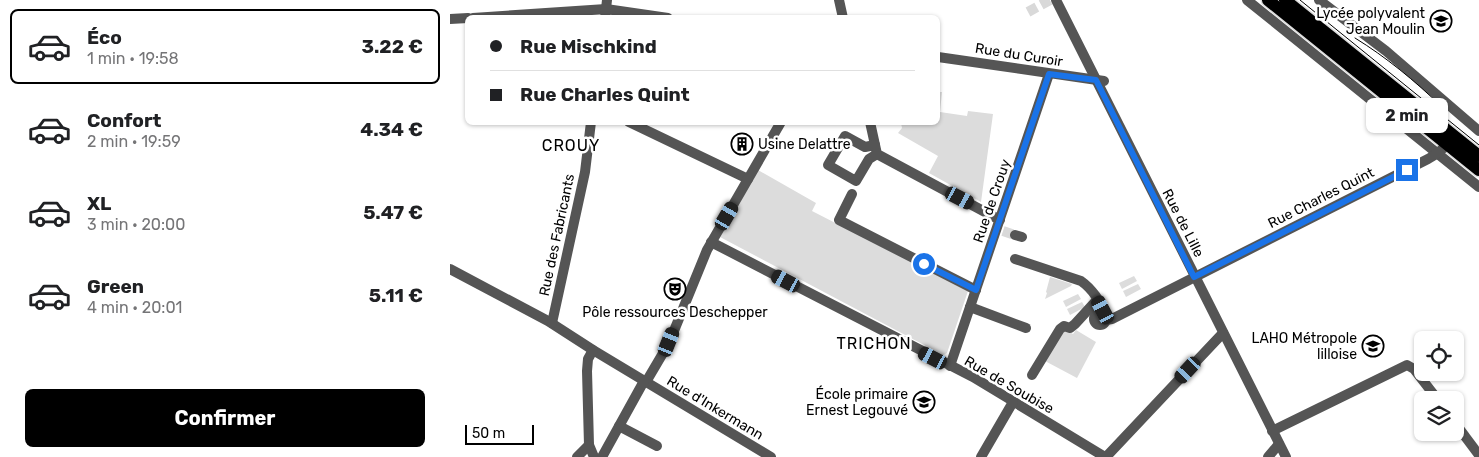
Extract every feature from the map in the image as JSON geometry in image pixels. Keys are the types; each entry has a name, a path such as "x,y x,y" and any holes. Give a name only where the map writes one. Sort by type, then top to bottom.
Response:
{"main road":[{"path":"1268,0 1479,170"},
{"path":"1285,0 1447,145 1479,156"}],"street":[{"path":"838,0 842,15"},
{"path":"1247,0 1447,145 1479,187"},
{"path":"1319,0 1386,51 1479,132"},
{"name":"Rue de Lille","path":"1059,1 1286,457"},
{"path":"499,15 587,5 647,15"},
{"path":"450,19 465,18"},
{"name":"Rue du Curoir","path":"940,57 1100,81"},
{"name":"Rue de Crouy","path":"950,366 1000,227 1049,74"},
{"name":"Rue des Fabricants","path":"552,323 584,172 591,125"},
{"path":"635,125 748,180"},
{"path":"602,457 669,342 711,242 779,125"},
{"path":"871,125 876,150 856,181 828,165 845,136 865,147 876,150 1000,227"},
{"name":"Rue Charles Quint","path":"1097,300 1105,317 1112,319 1447,145"},
{"path":"852,194 839,220 976,290"},
{"name":"Rue de Soubise","path":"711,242 980,381 1106,457"},
{"path":"1015,259 1079,280 1086,284 1097,300 1070,328 1064,326 1060,329 1032,375"},
{"name":"Rue d'Inkermann","path":"450,269 552,323 592,350 771,457"},
{"path":"970,307 1026,328"},
{"path":"1106,457 1223,333"},
{"path":"592,350 587,368 590,445 594,457"},
{"path":"1272,431 1406,366 1413,367 1431,391"},
{"path":"981,457 1013,402"},
{"path":"619,426 657,446"},
{"path":"1464,435 1479,455"},
{"path":"1268,457 1279,444"},
{"path":"577,457 590,445"}],"shaded area":[{"path":"940,92 942,92 940,112"},
{"path":"968,111 993,114 981,202 929,173 938,156 898,133 902,128 901,125 940,125 940,112 967,116"},
{"path":"758,170 816,203 812,211 968,291 947,353 943,355 720,237"},
{"path":"1134,276 1137,281 1122,289 1119,283"},
{"path":"1050,277 1072,284 1045,299"},
{"path":"1138,284 1141,289 1126,297 1123,291"},
{"path":"1078,294 1081,299 1066,307 1063,301"},
{"path":"1082,302 1085,307 1070,315 1067,309"},
{"path":"1064,329 1073,334 1076,330 1096,342 1077,378 1045,361"}],"tunnel":[{"path":"1028,12 1050,0"},
{"path":"1003,231 1015,235"}],"tram line":[{"path":"1300,0 1479,145"},
{"path":"1355,38 1400,70 1441,106"}],"place":[{"name":"Lycée polyvalent Jean Moulin","path":"1441,21"},
{"name":"Usine Delattre","path":"742,144"},
{"name":"Pôle ressources Deschepper","path":"675,289"},
{"name":"LAHO Métropole lilloise","path":"1373,346"},
{"name":"École primaire Ernest Legouvé","path":"924,402"}],"district":[{"name":"CROUY","path":"571,145"},
{"name":"TRICHON","path":"874,343"}],"route":[{"path":"924,264 976,290 1049,74 1096,80 1194,277 1407,170"}]}
